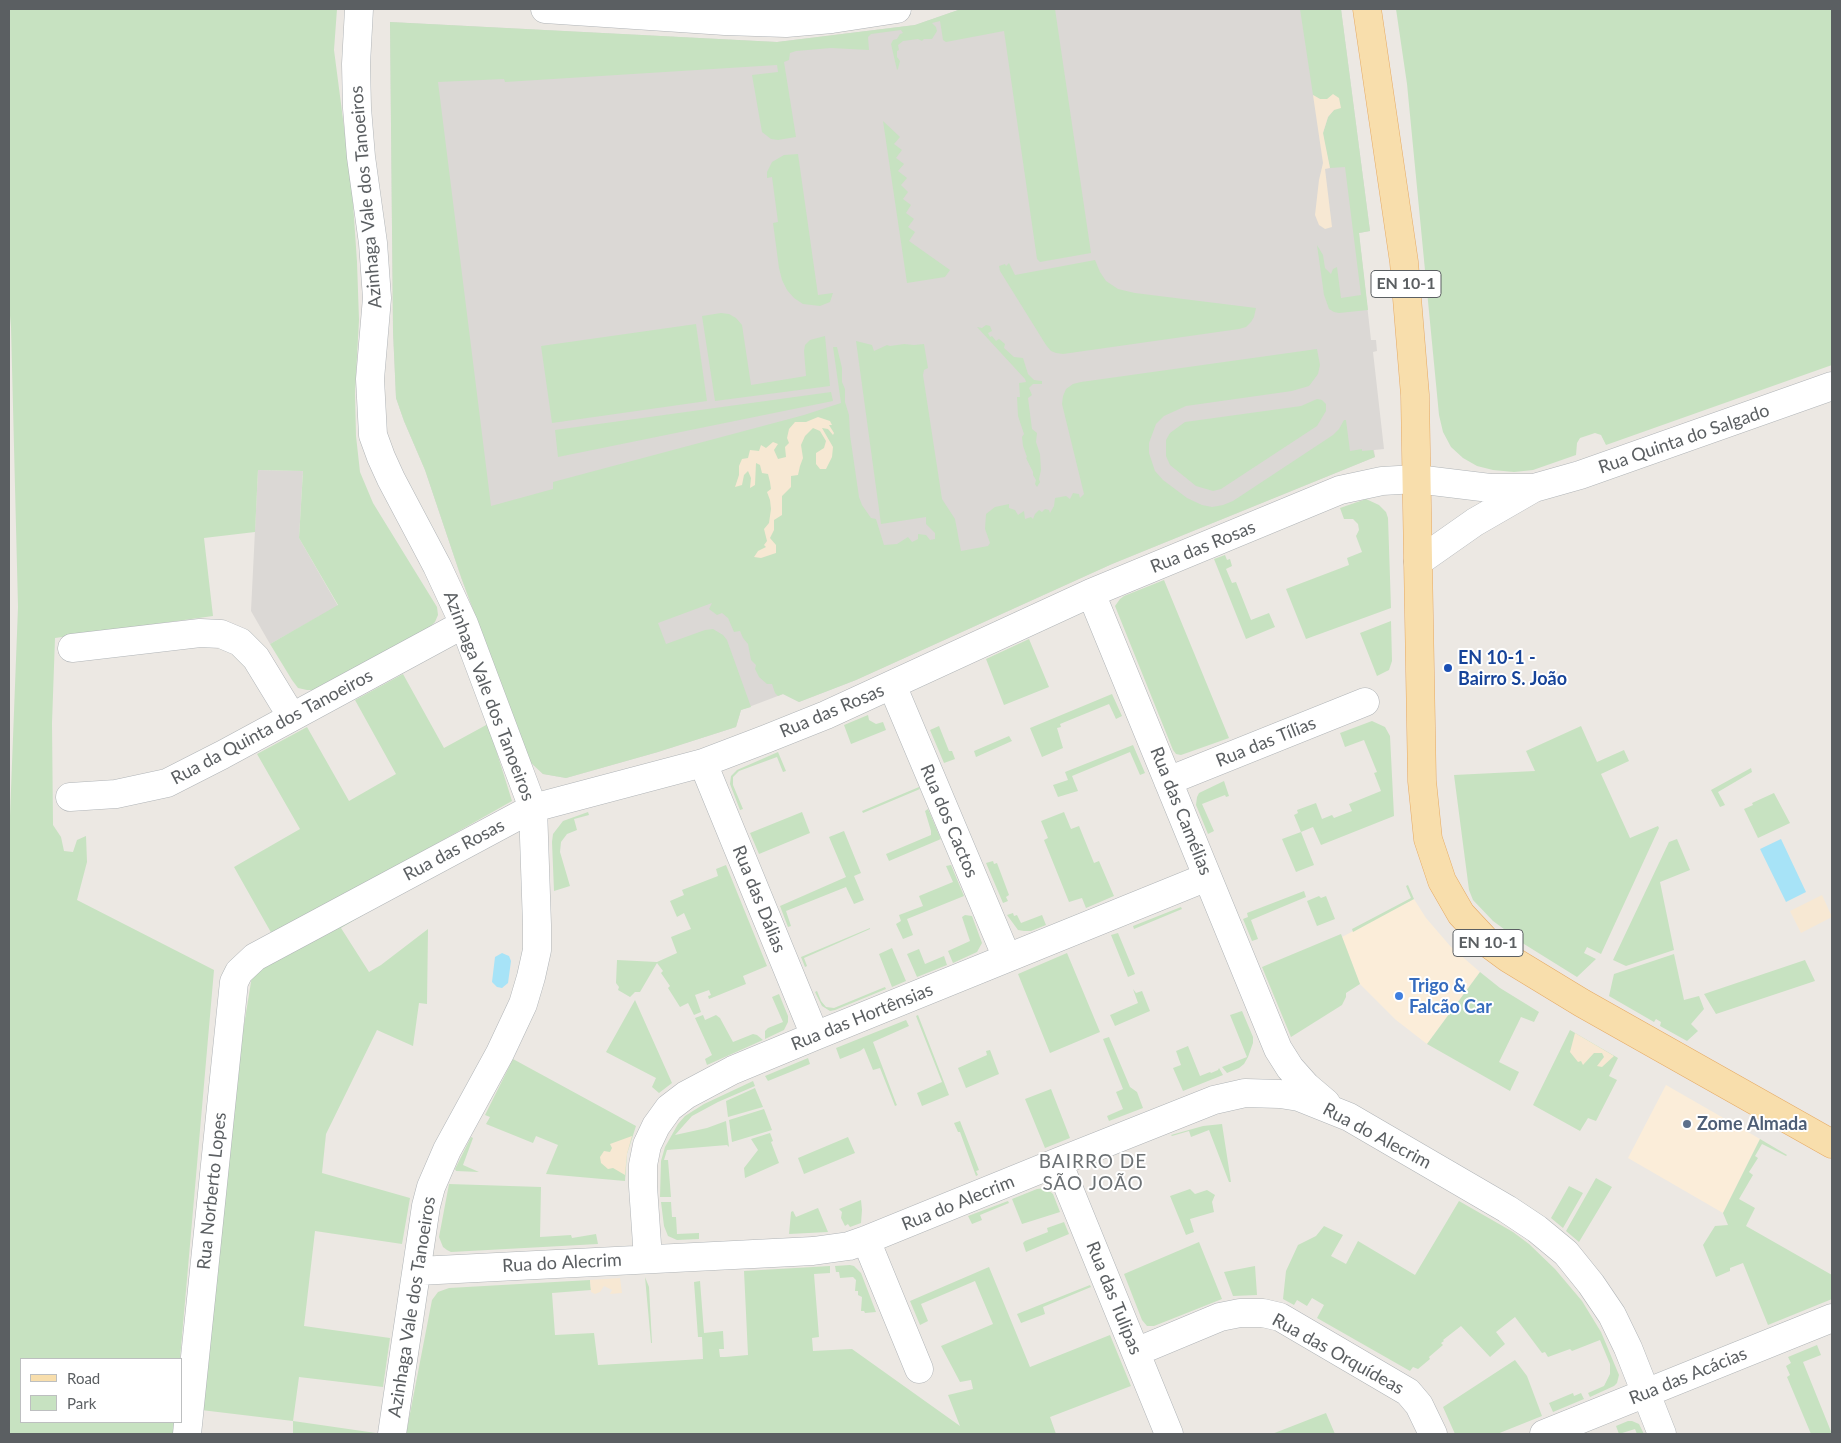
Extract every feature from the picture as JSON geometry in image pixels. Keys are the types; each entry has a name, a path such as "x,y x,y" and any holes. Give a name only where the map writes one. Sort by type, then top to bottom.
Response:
{"main road":[{"name":"EN 10-1","path":"1367,9 1404,262 1415,395 1422,782 1428,838 1442,881 1461,914 1490,944 1529,972 1832,1144"}],"street":[{"name":"Azinhaga Vale dos Tanoeiros","path":"359,9 356,64 357,108 361,157 373,243 377,298 370,379 374,435 391,479 437,566 464,624 532,808 537,925 537,950 523,1004 438,1168 426,1206 418,1271 392,1434"},
{"path":"545,9 725,21 786,22 897,9"},
{"name":"Rua Quinta do Salgado","path":"1418,562 1475,522 1534,488 1580,475 1832,386"},
{"name":"Rua Quinta do Salgado","path":"1416,479 1490,488 1534,488"},
{"name":"Rua das Rosas","path":"255,957 532,808 703,763 826,715 1091,593 1340,490 1382,480 1416,479"},
{"name":"Rua das Camélias","path":"1091,593 1278,1049 1290,1068 1306,1086 1348,1117"},
{"name":"Rua da Quinta dos Tanoeiros","path":"70,797 116,794 167,783 464,624"},
{"path":"72,648 200,634 221,634 240,642 256,658 292,717"},
{"name":"Rua dos Cactos","path":"892,685 1007,958"},
{"name":"Rua das Tílias","path":"1168,781 1364,702"},
{"name":"Rua das Dálias","path":"703,763 815,1036"},
{"name":"Rua das Hortênsias","path":"648,1259 643,1186 643,1165 647,1145 656,1126 668,1108 686,1095 705,1084 815,1036 1207,877"},
{"name":"Rua Norberto Lopes","path":"187,1434 234,982 239,972 255,957"},
{"name":"Rua das Camélias","path":"1214,1100 1244,1088 1266,1072 1273,1062 1274,1050 1269,1030"},
{"name":"Rua do Alecrim","path":"418,1271 831,1249 866,1240 1214,1100 1245,1093 1280,1094 1299,1097 1348,1117 1507,1209 1537,1229 1566,1253 1591,1284 1612,1315 1628,1348 1662,1434"},
{"name":"Rua das Tulipas","path":"1058,1162 1169,1434"},
{"path":"866,1240 919,1369"},
{"name":"Rua das Orquídeas","path":"1136,1352 1227,1316 1240,1313 1263,1313 1280,1317 1408,1392 1419,1404 1433,1434"},
{"name":"Rua das Acácias","path":"1544,1434 1832,1318"}],"shaded area":[{"path":"961,9 1341,9 1370,231 1359,233 1371,340 1376,340 1377,351 1373,352 1384,449 1374,450 1375,457 1112,564 856,680 799,702 783,694 741,710 736,727 658,752 566,778 543,774 529,761 461,577 425,470 396,398 393,331 390,22 777,42 915,25"},
{"path":"258,470 303,471 299,538 338,606 270,644 251,611"},
{"path":"1414,899 1426,918 1451,947 1480,972 1427,1044 1396,1020 1360,984 1342,937"},
{"path":"1666,1085 1760,1139 1723,1213 1628,1158"}],"green space":[{"path":"9,9 337,9 334,50 352,188 357,262 359,320 355,394 356,436 360,472 373,503 437,607 438,615 435,622 429,628 316,690 298,688 270,644 338,605 299,538 303,471 258,470 255,532 204,538 213,616 55,638 52,723 53,825 61,837 64,851 73,852 77,840 86,836 87,862 77,900 214,970 180,1358 20,1358 20,1423 174,1423 173,1434 9,1434 9,842 18,607 9,304"},
{"path":"961,9 1055,9 1091,253 1040,262 1037,259 1004,31 946,42 943,40 940,21 932,23 937,31 932,39 903,41 898,45 897,57 900,61 897,70 891,44 893,40 903,33 901,30 871,34 868,37 869,50 831,48 790,53 789,60 784,62 796,137 778,140 771,139 762,132 752,75 778,72 777,65 505,82 504,79 438,82 491,506 553,489 553,482 804,415 841,403 833,347 837,347 842,368 845,402 849,415 859,497 862,505 871,518 876,519 884,545 897,544 908,537 912,542 918,539 918,534 926,535 930,540 935,539 935,533 926,524 926,517 881,524 856,341 872,345 874,351 887,345 924,344 928,368 924,370 923,375 942,499 955,519 961,551 988,546 990,543 985,529 986,514 995,507 1009,504 1009,508 1015,510 1018,515 1024,511 1025,519 1031,517 1033,519 1039,510 1042,512 1045,509 1049,510 1050,513 1054,506 1055,498 1066,496 1070,499 1073,493 1079,494 1080,498 1084,494 1062,404 1066,389 1073,384 1081,382 1317,349 1320,365 1318,374 1309,386 1292,391 1186,406 1164,416 1156,424 1149,443 1149,453 1155,471 1163,480 1187,498 1202,505 1212,507 1233,501 1333,435 1344,420 1346,420 1350,451 1373,450 1375,457 1112,564 856,680 799,702 783,694 778,696 772,684 767,684 759,677 755,669 756,665 751,660 748,644 740,631 734,632 728,618 722,613 717,615 709,609 712,603 658,623 666,644 713,629 727,640 751,707 741,710 736,727 658,752 566,778 543,774 529,761 461,577 425,470 396,398 393,331 390,22 777,42 915,25"},
{"path":"1300,9 1341,9 1370,231 1359,233 1368,310 1334,312 1329,309 1324,295 1317,245 1323,255 1325,268 1331,274 1333,269 1337,267 1341,298 1361,295 1345,167 1330,168 1324,142 1323,133 1328,117 1334,110 1327,99 1320,99 1313,95"},
{"path":"1396,9 1832,9 1832,365 1606,445 1601,435 1595,433 1580,438 1577,443 1576,455 1533,470 1514,472 1493,470 1477,466 1463,458 1451,447 1443,432 1439,415 1407,84"},
{"path":"883,121 900,137 894,144 902,150 896,158 904,164 898,171 907,178 901,185 908,192 903,199 911,205 906,213 914,219 908,227 915,232 909,241 950,270 945,277 907,283"},
{"path":"798,154 818,295 833,293 830,302 820,306 803,304 794,298 782,280 779,268 773,223 778,222 772,177 767,178 767,172 772,162 784,155"},
{"path":"1095,260 1106,281 1118,289 1135,293 1256,308 1254,317 1246,327 1239,329 1063,354 1051,351 1000,271 999,266 1005,264 1006,266 1009,263 1015,275"},
{"path":"721,313 729,314 736,318 742,325 751,385 806,376 805,345 810,340 825,336 830,386 715,401 702,316"},
{"path":"696,324 707,401 552,423 541,346"},
{"path":"986,325 990,326 992,331 988,333 990,337 992,336 996,341 999,339 1005,344 1004,348 1014,357 1023,358 1028,374 1034,380 1042,381 1042,384 1033,384 1029,388 1032,395 1028,398 1032,429 1037,433 1036,442 1040,454 1040,482 1037,487 1033,472 1026,458 1022,437 1024,434 1018,416 1017,397 1020,397 1019,383 1026,382 977,327 982,328"},
{"path":"831,392 833,401 558,457 555,430"},
{"path":"1317,399 1322,400 1326,404 1326,411 1317,426 1221,489 1213,491 1196,486 1170,465 1166,456 1166,440 1170,433 1185,422 1301,406"},
{"path":"1366,499 1379,505 1386,512 1388,518 1391,608 1306,639 1286,589 1349,565 1347,558 1362,552 1356,536 1359,530 1358,524 1353,519 1344,519 1340,508"},
{"path":"1225,555 1227,560 1230,559 1232,566 1226,569 1232,583 1236,582 1251,620 1269,613 1275,627 1246,639 1214,559"},
{"path":"1164,580 1229,738 1181,755 1176,754 1173,750 1115,606 1124,596"},
{"path":"1391,621 1392,661 1389,670 1377,676 1360,633"},
{"path":"1029,639 1049,687 1004,705 986,659"},
{"path":"403,674 444,748 488,724 512,801 273,936 234,867 300,829 257,754 307,727 349,801 396,774 355,700"},
{"path":"1112,694 1122,716 1116,719 1109,704 1060,724 1061,727 1057,728 1063,748 1042,757 1030,728"},
{"path":"868,715 869,720 876,724 883,722 886,730 851,744 844,725"},
{"path":"1372,721 1385,727 1390,736 1394,816 1321,845 1313,827 1301,832 1294,815 1298,813 1297,810 1316,803 1322,819 1332,815 1334,818 1352,811 1349,804 1381,791 1374,773 1377,772 1364,740 1345,747 1340,733"},
{"path":"939,726 949,751 952,751 955,759 944,763 930,730"},
{"path":"1581,726 1597,762 1624,750 1629,761 1601,774 1630,838 1658,826 1659,828 1601,954 1587,947 1584,953 1596,959 1577,977 1524,944 1493,921 1473,900 1469,890 1454,775 1535,771 1526,751"},
{"path":"1009,736 1012,741 976,757 974,751"},
{"path":"1133,745 1145,773 1140,775 1130,752 1072,776 1078,791 1058,797 1053,785 1068,780 1065,772"},
{"path":"778,752 786,771 783,772 777,757 739,771 733,777 733,785 743,809 740,810 730,784 731,776 737,770"},
{"path":"1751,768 1752,772 1718,792 1725,805 1720,807 1711,790"},
{"path":"1224,781 1229,796 1226,797 1225,795 1202,804 1214,831 1208,834 1196,805 1197,797 1199,793"},
{"path":"919,787 920,789 863,813 862,811"},
{"path":"1774,793 1790,823 1758,838 1744,809 1753,805 1752,803"},
{"path":"928,809 941,839 889,861 886,854 931,835 925,811"},
{"path":"588,812 589,815 574,819 577,830 567,834 561,842 560,852 570,886 554,891 553,834 563,821"},
{"path":"802,812 810,833 759,854 750,833"},
{"path":"1064,812 1071,829 1079,826 1094,863 1099,861 1114,896 1086,908 1082,898 1069,902 1044,840 1048,838 1041,821"},
{"path":"844,831 861,873 854,876 864,900 854,904 846,887 786,911 791,926 788,927 780,906 846,877 829,837"},
{"path":"1301,832 1314,865 1296,872 1282,839"},
{"path":"1677,839 1690,870 1660,882 1674,950 1626,966 1613,960 1669,842"},
{"path":"993,861 994,864 997,863 1009,895 1006,897 1008,901 1003,903 986,863"},
{"path":"726,865 767,966 743,976 746,984 709,999 708,996 711,995 709,990 695,995 701,1012 694,1015 688,1003 680,1007 668,988 670,986 657,963 640,992 635,992 630,997 618,990 619,987 616,983 617,960 657,962 677,953 671,937 691,929 684,913 677,917 670,901 684,895 682,890 718,876 716,869"},
{"path":"951,865 964,896 907,919 913,935 903,939 896,924 901,921 899,915 923,906 919,896 953,882 946,866"},
{"path":"1408,885 1414,899 1353,932 1352,929 1411,898 1406,886"},
{"path":"1304,891 1306,897 1251,920 1258,939 1252,941 1243,919 1248,917 1247,913"},
{"path":"1319,896 1321,898 1326,896 1335,919 1317,926 1307,901"},
{"path":"1181,907 1182,909 1134,929 1133,926"},
{"path":"373,909 341,928 369,972 428,929 427,1004 419,1003 413,1046 377,1030 326,1134 322,1173 410,1198 402,1244 315,1231 304,1326 390,1338 383,1387 299,1377 293,1421 201,1410 243,1031 252,976 262,968"},
{"path":"1013,913 1014,916 1017,915 1021,923 1042,915 1046,925 1031,931 1018,930 1007,915"},
{"path":"965,915 972,916 982,943 977,952 953,963 948,951 970,941 962,917"},
{"path":"870,928 804,958 807,966 805,967 801,957"},
{"path":"1118,933 1135,974 1128,977 1111,935"},
{"path":"1341,934 1360,984 1346,993 1342,1005 1291,1037 1262,967"},
{"path":"892,948 906,981 892,987 879,954"},
{"path":"919,949 925,964 944,956 947,965 917,977 907,954"},
{"path":"1067,953 1100,1032 1050,1053 1018,974"},
{"path":"1674,954 1684,1000 1699,996 1704,1009 1691,1024 1698,1031 1687,1041 1660,1026 1661,1022 1656,1019 1654,1022 1609,996 1614,974"},
{"path":"1805,960 1815,981 1716,1014 1704,994"},
{"path":"1480,972 1500,988 1539,1012 1534,1022 1521,1017 1499,1062 1519,1072 1510,1091 1427,1044"},
{"path":"885,987 886,989 830,1011 822,1006 815,992 817,991 826,1007 834,1008"},
{"path":"1133,989 1136,993 1142,991 1150,1011 1115,1026 1110,1015 1138,1003"},
{"path":"779,994 788,1016 788,1022 784,1030 765,1039 765,1031 768,1028 783,1022 772,997"},
{"path":"635,1000 672,1083 659,1093 652,1087 656,1078 606,1052"},
{"path":"1242,1011 1253,1037 1253,1043 1248,1057 1244,1064 1227,1073 1222,1067 1247,1057 1230,1015"},
{"path":"703,1015 705,1020 716,1015 720,1018 733,1042 753,1034 763,1040 707,1065 705,1059 712,1055 695,1018"},
{"path":"918,1015 949,1095 922,1106 917,1093 942,1082 916,1016"},
{"path":"906,1020 909,1026 873,1042 897,1105 895,1106 880,1068 873,1070 864,1048 840,1059 836,1048"},
{"path":"1570,1030 1618,1058 1609,1076 1617,1080 1596,1121 1588,1118 1580,1131 1533,1105"},
{"path":"1109,1037 1130,1087 1137,1092 1143,1108 1109,1121 1107,1116 1123,1109 1116,1092 1123,1089 1103,1039"},
{"path":"1188,1046 1200,1076 1211,1073 1219,1068 1223,1075 1183,1091 1173,1068 1181,1065 1176,1051"},
{"path":"990,1050 999,1074 966,1088 958,1068 987,1055 986,1051"},
{"path":"808,1058 810,1064 768,1081 765,1076"},
{"path":"513,1059 636,1126 627,1154 625,1181 546,1174 558,1145 536,1136 533,1143 486,1124 490,1117 485,1115"},
{"path":"753,1081 755,1086 692,1116 675,1135 707,1128 726,1121 729,1147 727,1145 667,1150 664,1160 668,1160 671,1197 660,1197 661,1161 665,1147 678,1124 685,1116 704,1104"},
{"path":"755,1088 763,1107 728,1117 726,1101"},
{"path":"1051,1089 1070,1138 1045,1148 1025,1099"},
{"path":"764,1109 772,1130 732,1142 729,1120"},
{"path":"960,1121 979,1170 976,1171 978,1175 976,1176 960,1132 958,1132 954,1123"},
{"path":"1222,1124 1231,1182 1229,1182 1209,1130 1191,1137 1189,1131 1171,1135 1203,1126"},
{"path":"770,1133 773,1141 771,1142 779,1163 745,1178 744,1168 758,1150 751,1139"},
{"path":"471,1137 473,1138 463,1165 479,1172 456,1171 455,1169"},
{"path":"848,1137 855,1153 804,1174 798,1158"},
{"path":"1760,1139 1787,1155 1762,1144 1755,1156 1758,1158 1749,1172 1753,1175 1739,1199 1755,1208 1746,1226 1832,1275 1832,1299 1768,1325 1743,1263 1730,1268 1730,1271 1716,1277 1703,1245 1715,1226 1728,1225 1723,1213"},
{"path":"1596,1178 1612,1187 1579,1242 1566,1231"},
{"path":"449,1184 541,1187 540,1237 571,1235 572,1238 596,1234 598,1244 451,1252 443,1247 439,1237"},
{"path":"1569,1186 1583,1193 1563,1228 1551,1218"},
{"path":"1046,1188 1053,1194 1060,1212 1022,1224 1012,1199 1037,1189"},
{"path":"1190,1189 1195,1194 1207,1190 1215,1195 1212,1202 1214,1212 1190,1219 1194,1232 1186,1235 1170,1196"},
{"path":"861,1200 861,1223 850,1227 848,1224 845,1226 841,1218 842,1212 839,1209"},
{"path":"1008,1201 1009,1203 980,1215 982,1220 972,1224 968,1216"},
{"path":"1459,1201 1513,1232 1529,1244 1555,1269 1582,1301 1601,1332 1619,1375 1614,1386 1590,1397 1588,1393 1604,1386 1610,1374 1610,1364 1600,1340 1572,1351 1570,1349 1548,1357 1545,1352 1542,1353 1515,1317 1496,1332 1505,1344 1490,1357 1461,1326 1443,1340 1441,1343 1443,1345 1429,1357 1430,1359 1418,1369 1413,1367 1410,1371 1317,1318 1324,1305 1312,1298 1307,1306 1297,1300 1294,1305 1283,1299 1286,1271 1298,1245 1316,1236 1324,1226 1343,1235 1331,1256 1346,1264 1358,1241 1415,1275"},
{"path":"661,1202 671,1202 672,1217 676,1217 677,1234 699,1233 699,1239 677,1240 668,1236 664,1226"},
{"path":"818,1208 828,1232 789,1234 791,1212 793,1211 796,1217"},
{"path":"1064,1222 1069,1234 1026,1252 1023,1243 1025,1241 1048,1232 1047,1228"},
{"path":"1199,1242 1222,1299 1154,1326 1147,1326 1142,1320 1124,1274"},
{"path":"830,1266 830,1273 814,1274 819,1337 812,1338 813,1351 852,1349 960,1426 948,1395 973,1389 971,1380 960,1382 941,1346 993,1324 975,1281 921,1304 928,1321 920,1325 910,1301 989,1267 1030,1367 1110,1335 1131,1386 1050,1417 1056,1434 406,1434 432,1300 438,1292 449,1288 590,1280 591,1290 552,1293 555,1335 594,1333 598,1365 703,1359 702,1337 698,1337 694,1282 700,1281 704,1333 723,1331 724,1349 719,1349 720,1357 748,1355 744,1271"},
{"path":"835,1266 854,1266 861,1273 876,1312 865,1313 861,1311 862,1297 858,1295 858,1291 855,1291 856,1280 853,1277 840,1278 839,1272 836,1272"},
{"path":"1255,1266 1257,1295 1233,1296 1224,1272"},
{"path":"645,1277 649,1287 652,1343 651,1343"},
{"path":"1090,1285 1091,1287 1043,1307 1045,1314 1021,1323 1017,1314"},
{"path":"1817,1345 1821,1355 1803,1362 1832,1434 1811,1434 1787,1377 1790,1375 1786,1366 1791,1363 1788,1357"},
{"path":"1515,1360 1527,1376 1542,1416 1497,1434 1455,1434 1443,1407"},
{"path":"1573,1393 1574,1396 1581,1393 1584,1399 1553,1412 1549,1403"},
{"path":"1326,1413 1335,1434 1272,1434 1313,1418"},
{"path":"293,1421 376,1433 376,1434 293,1434"},
{"path":"1628,1421 1639,1424 1644,1434 1637,1434 1635,1429 1619,1434 1616,1426"}],"sand":[{"path":"1333,94 1339,98 1341,108 1334,110 1328,117 1323,133 1330,168 1325,169 1332,227 1325,229 1319,225 1315,215 1323,163 1313,95 1320,99 1327,99"},
{"path":"818,417 830,421 832,425 829,425 834,433 833,435 828,429 822,428 833,447 832,457 826,469 820,469 816,464 816,453 824,448 826,441 820,431 813,428 805,436 801,445 803,458 798,475 791,476 791,487 782,496 782,515 774,520 774,530 770,538 776,545 776,553 761,558 754,557 758,551 766,547 764,545 767,541 764,529 769,523 771,509 767,492 771,489 768,474 762,473 760,465 756,463 755,485 750,488 751,478 748,471 744,475 742,485 735,487 742,459 748,458 750,450 759,451 761,445 766,448 773,442 778,444 774,450 778,459 786,457 785,447 789,443 787,438 789,429 795,422 806,422"},
{"path":"1822,895 1832,917 1801,933 1790,911"},
{"path":"1575,1033 1614,1056 1602,1067 1597,1066 1604,1057 1602,1053 1594,1053 1583,1065 1570,1052"},
{"path":"632,1136 627,1154 625,1175 613,1168 608,1169 601,1163 600,1157 604,1151 610,1152 612,1148 610,1144"},
{"path":"620,1278 622,1293 610,1294 612,1290 604,1286 600,1292 595,1294 591,1292 590,1280"}],"water":[{"path":"1781,839 1806,892 1786,902 1760,849"},
{"path":"502,953 509,956 511,961 508,983 502,988 497,987 492,982 495,957"}],"place":[{"name":"EN 10-1 - Bairro S. João","path":"1448,668"},
{"name":"Trigo & Falcão Car","path":"1399,996"},
{"name":"Zome Almada","path":"1687,1124"}],"district":[{"name":"BAIRRO DE SÃO JOÃO","path":"1093,1173"}]}
